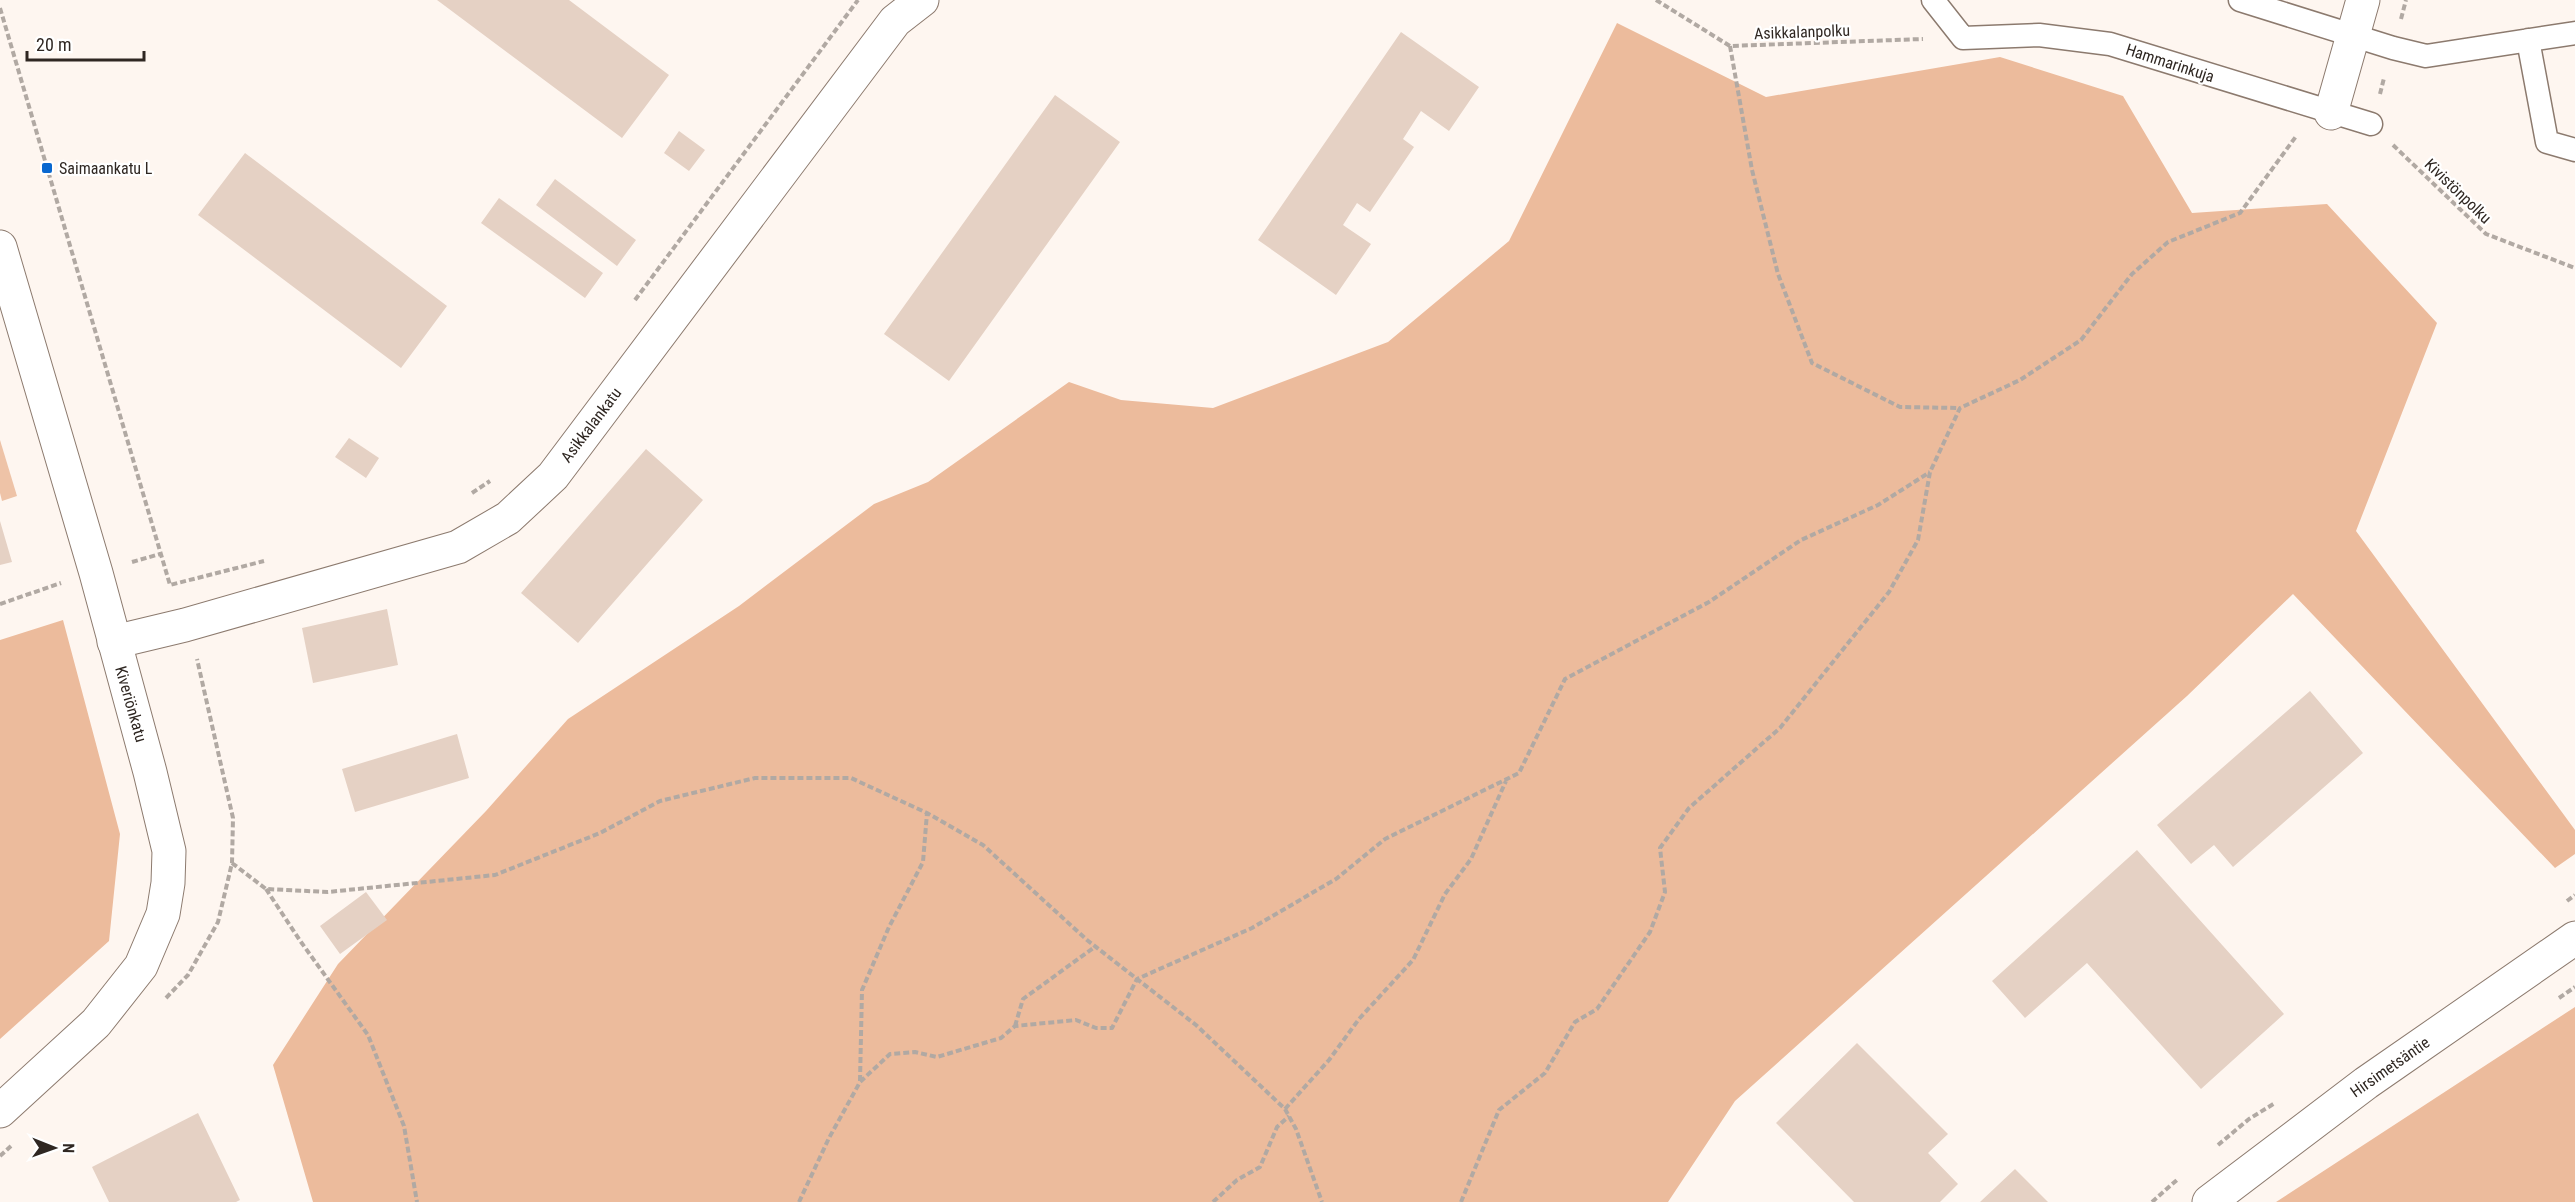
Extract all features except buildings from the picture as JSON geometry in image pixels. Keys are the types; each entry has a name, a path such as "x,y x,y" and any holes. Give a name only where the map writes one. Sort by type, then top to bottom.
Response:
{"street":[{"name":"Asikkalankatu","path":"114,642 184,625 458,547 508,518 553,476 895,21 922,0"},
{"path":"2324,111 2353,35 2363,0"},
{"name":"Kiveriönkatu","path":"0,247 114,642 169,851 168,883 162,914 141,966 96,1023 0,1111"},
{"name":"Hirsimetsäntie","path":"2209,1202 2366,1083 2575,938"}],"lane":[{"path":"1933,0 1963,38"},
{"path":"2240,0 2393,48 2426,56 2575,33"},
{"name":"Hammarinkuja","path":"1963,38 2039,35 2110,44 2371,124"},
{"path":"2528,40 2547,142 2575,150"}],"path":[{"path":"632,304 858,0"},
{"name":"Asikkalanpolku","path":"1656,0 1730,46 1963,38"},
{"path":"0,8 170,585 275,558"},
{"path":"1730,46 1752,170 1778,274 1812,363 1900,407 1960,408 2020,380 2081,340 2132,274 2168,242 2240,213 2324,111"},
{"path":"2371,124 2393,48"},
{"name":"Kivistönpolku","path":"2371,124 2486,234 2575,268"},
{"path":"1461,1202 1499,1110 1545,1073 1575,1022 1597,1009 1650,932 1665,892 1660,848 1689,808 1780,728 1889,592 1918,540 1930,472 1960,408"},
{"path":"1015,1026 1076,1020 1096,1028 1112,1028 1137,979 1252,928 1336,879 1385,839 1519,773 1565,679 1709,602 1801,540 1878,505 1930,472"},
{"path":"465,498 494,478"},
{"path":"56,573 62,595"},
{"path":"266,889 328,892 495,875 600,833 660,801 755,778 851,778 927,813 983,845 1096,946 1196,1025 1285,1109 1296,1129 1322,1202"},
{"path":"1285,1109 1329,1060 1359,1019 1413,960 1445,894 1471,859 1506,780"},
{"path":"860,1082 861,990 889,927 923,862 927,813"},
{"path":"232,863 266,889 368,1035 404,1126 417,1202"},
{"path":"799,1202 829,1138 860,1082 890,1054 915,1052 937,1057 1001,1038 1015,1026 1023,999 1096,946"},
{"path":"1213,1202 1237,1180 1260,1167 1277,1127 1289,1116"}],"shaded area":[{"path":"1617,23 1766,97 2000,57 2123,96 2192,213 2327,204 2437,323 2356,531 2575,830 2575,854 2555,868 2293,594 2187,696 1735,1101 1668,1202 313,1202 273,1065 338,964 486,811 568,719 739,606 874,504 928,482 1069,382 1121,400 1213,408 1388,342 1509,241"},
{"path":"0,440 17,496 2,501 0,493"},
{"path":"63,620 120,834 109,941 0,1039 0,640"},
{"path":"2575,1007 2575,1202 2276,1202"}],"place":[{"name":"Saimaankatu L","path":"47,168"}]}
